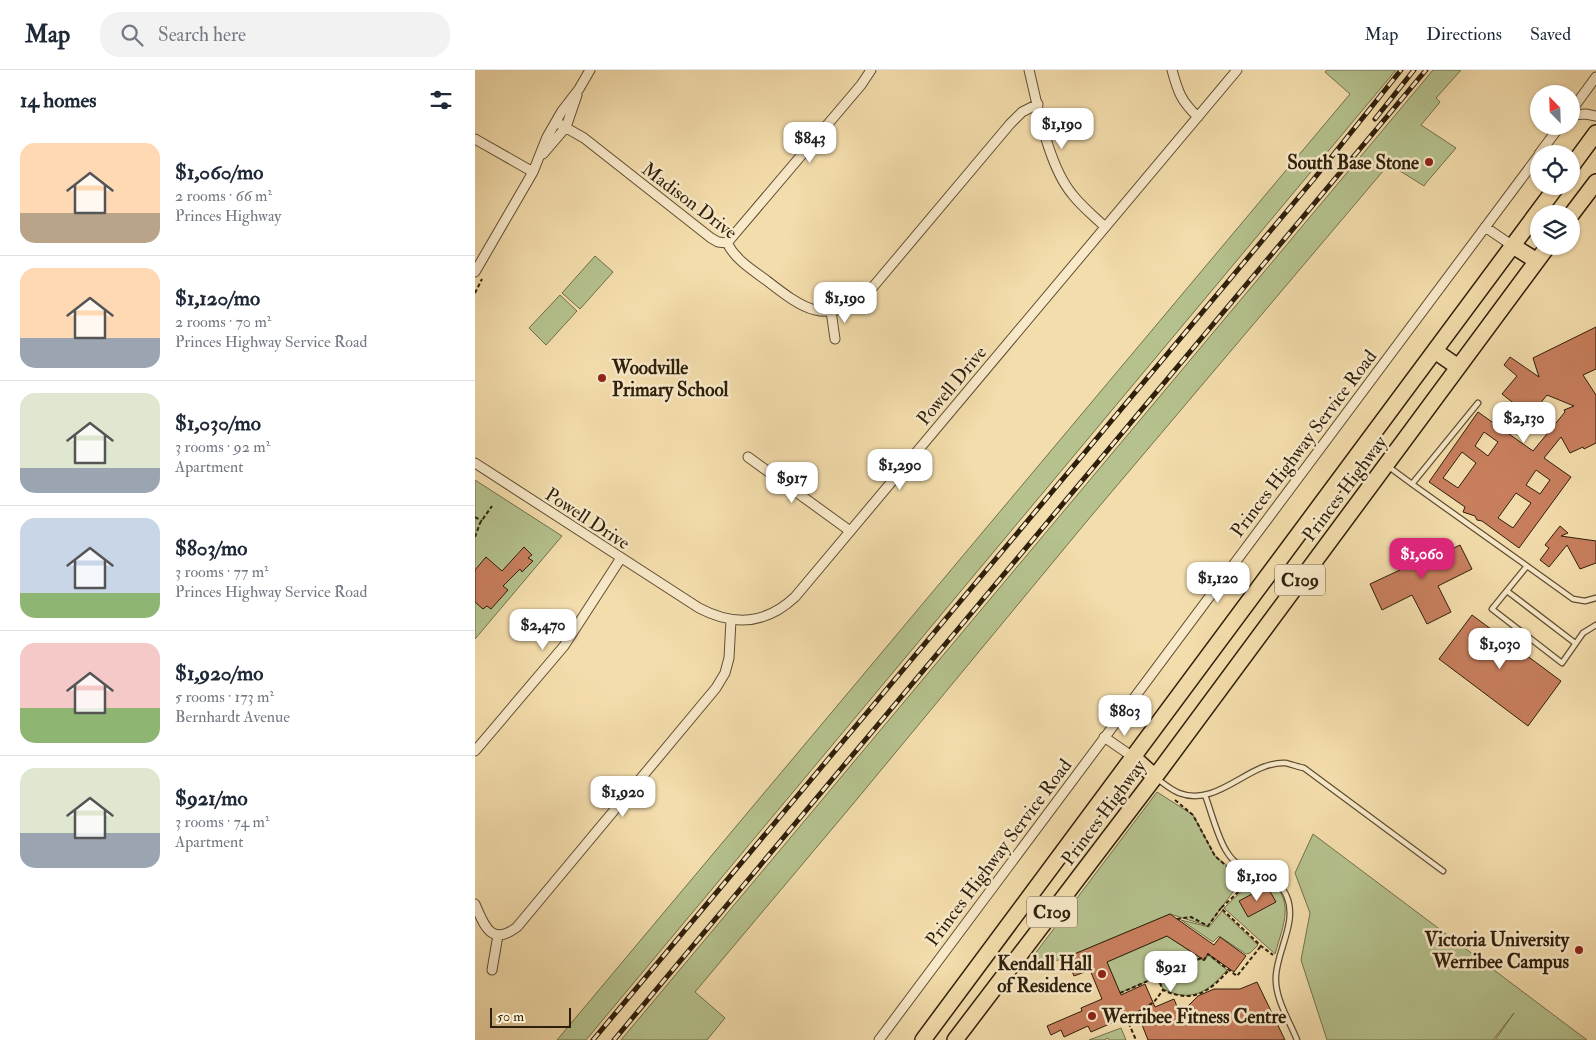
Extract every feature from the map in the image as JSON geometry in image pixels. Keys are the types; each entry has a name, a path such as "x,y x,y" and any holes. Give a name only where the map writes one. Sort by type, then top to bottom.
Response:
{"highway":[{"path":"1580,155 1596,133"},
{"path":"1579,205 1596,182"},
{"name":"Princes Highway","path":"923,1040 1550,195"},
{"path":"1513,246 1537,260"},
{"name":"Princes Highway","path":"955,1040 1155,777 1541,255"},
{"path":"1435,351 1458,367"},
{"path":"1133,757 1155,777"}],"street":[{"path":"475,272 533,172 545,141 562,111 579,89 590,70"},
{"path":"727,243 861,85 871,70"},
{"path":"1029,70 1051,155 1059,175 1084,208 1105,226"},
{"path":"1172,70 1178,91 1186,106 1197,117"},
{"name":"Powell Drive","path":"475,463 699,608 715,616 731,620 759,618 773,613 795,597 1237,70"},
{"path":"1580,100 1596,77"},
{"path":"539,158 566,127 579,89"},
{"name":"Madison Drive","path":"556,122 584,138 711,238 718,242 727,243 738,259 786,296 816,311 831,311 843,309 867,294 1010,124 1022,112 1038,104"},
{"path":"1580,114 1596,116"},
{"path":"475,139 533,172"},
{"name":"Princes Highway Service Road","path":"879,1040 1530,166"},
{"path":"1485,227 1513,246"},
{"path":"831,311 835,339"},
{"path":"748,457 850,531"},
{"path":"475,751 564,646 621,558"},
{"path":"475,904 488,930 498,935 509,932 517,927 716,688 725,673 729,658 731,620"},
{"path":"1104,737 1133,757"},
{"path":"492,970 498,935"}],"lane":[{"path":"1411,484 1478,403"},
{"path":"1386,465 1573,599 1585,601 1596,598"},
{"path":"1527,566 1492,609 1562,663 1583,633 1596,625"},
{"path":"1507,591 1575,643"},
{"path":"1155,777 1178,793 1193,796 1218,791 1248,774 1266,767 1285,763 1304,768 1443,871"},
{"path":"1205,795 1227,852 1240,866 1278,883 1286,894 1291,917 1279,959 1276,976 1277,991 1297,1040"}],"path":[{"path":"475,537 482,521 492,506"},
{"path":"475,517 482,521"},
{"path":"1170,797 1193,815 1215,856 1246,882 1246,885 1221,908 1208,926 1191,917 1177,919"},
{"path":"1221,908 1261,946 1279,959"},
{"path":"1121,993 1201,958 1203,960 1208,954 1237,976 1261,946"},
{"path":"1157,977 1163,990 1187,997 1197,995 1215,986 1229,970"},
{"path":"1137,1040 1126,1018 1154,1002 1163,990"}],"green space":[{"path":"1327,70 1396,70 586,1040 557,1040 1350,94 1325,72"},
{"path":"1433,70 1461,70 1436,98 1440,102 1421,125 1456,148 1424,186 1389,164 1087,521 695,992 725,1018 707,1040 621,1040"},
{"path":"595,256 613,272 580,309 562,293"},
{"path":"560,295 577,311 546,345 529,328"},
{"path":"475,480 562,536 475,639"},
{"path":"1157,792 1193,815 1215,856 1243,878 1208,926 1170,914 1060,960 1028,963"},
{"path":"1313,834 1587,1040 1495,1040 1514,1013 1493,1040 1327,1040 1301,960 1310,913 1295,873"},
{"path":"1266,879 1276,886 1285,903 1284,923 1275,954 1224,908 1247,886 1247,882 1260,889"},
{"path":"1222,911 1258,945 1250,953 1246,954 1219,936 1213,942 1181,920 1209,927"},
{"path":"1167,936 1201,958 1120,993 1107,962"},
{"path":"1208,955 1227,970 1213,984 1199,993 1191,995 1173,993 1163,989 1158,977 1201,959 1204,961"},
{"path":"1121,1028 1126,1040 1109,1040 1108,1038 1104,1040 1089,1040"}],"building":[{"path":"1596,327 1596,369 1583,375 1596,395 1596,443 1570,453 1561,437 1544,458 1571,477 1519,548 1482,521 1477,520 1475,516 1463,512 1465,507 1429,482 1478,412 1533,451 1565,412 1564,410 1574,406 1547,395 1530,416 1502,394 1517,376 1504,365 1510,357 1539,377 1533,358","holes":["1484,432 1498,442 1488,456 1475,446","1462,452 1476,463 1458,488 1443,478","1536,470 1550,480 1540,494 1526,485","1516,493 1531,503 1513,528 1498,518"]},
{"path":"1560,526 1568,533 1561,536 1596,541 1596,563 1580,569 1567,545 1549,567 1540,560 1549,548 1545,545"},
{"path":"1425,543 1433,558 1460,545 1472,569 1438,586 1451,612 1427,624 1412,595 1382,610 1370,584 1400,570 1394,559"},
{"path":"524,547 532,555 528,558 533,561 522,572 520,569 503,586 508,590 491,609 487,606 483,609 475,602 475,570 486,557 502,571"},
{"path":"1472,615 1561,681 1528,726 1439,659"},
{"path":"1267,886 1276,902 1248,917 1239,901"},
{"path":"1170,914 1214,945 1220,937 1246,956 1234,972 1208,954 1204,960 1167,936 1107,962 1121,995 1145,984 1155,1007 1174,999 1180,1014 1198,996 1214,989 1240,989 1257,982 1285,1040 1148,1040 1137,1012 1091,1032 1088,1026 1064,1037 1061,1030 1051,1035 1047,1026 1082,1011 1081,1008 1102,999 1090,970 1074,976 1071,969 1065,971 1060,960"}],"railway":[{"path":"593,1040 1313,180 1401,70"},
{"path":"1375,119 1414,70"},
{"path":"614,1040 1426,70"}],"place":[{"name":"South Base Stone","path":"1429,162"},
{"name":"Woodville Primary School","path":"602,378"},
{"name":"Victoria University Werribee Campus","path":"1579,950"},
{"name":"Kendall Hall of Residence","path":"1102,974"},
{"name":"Werribee Fitness Centre","path":"1092,1016"}]}
